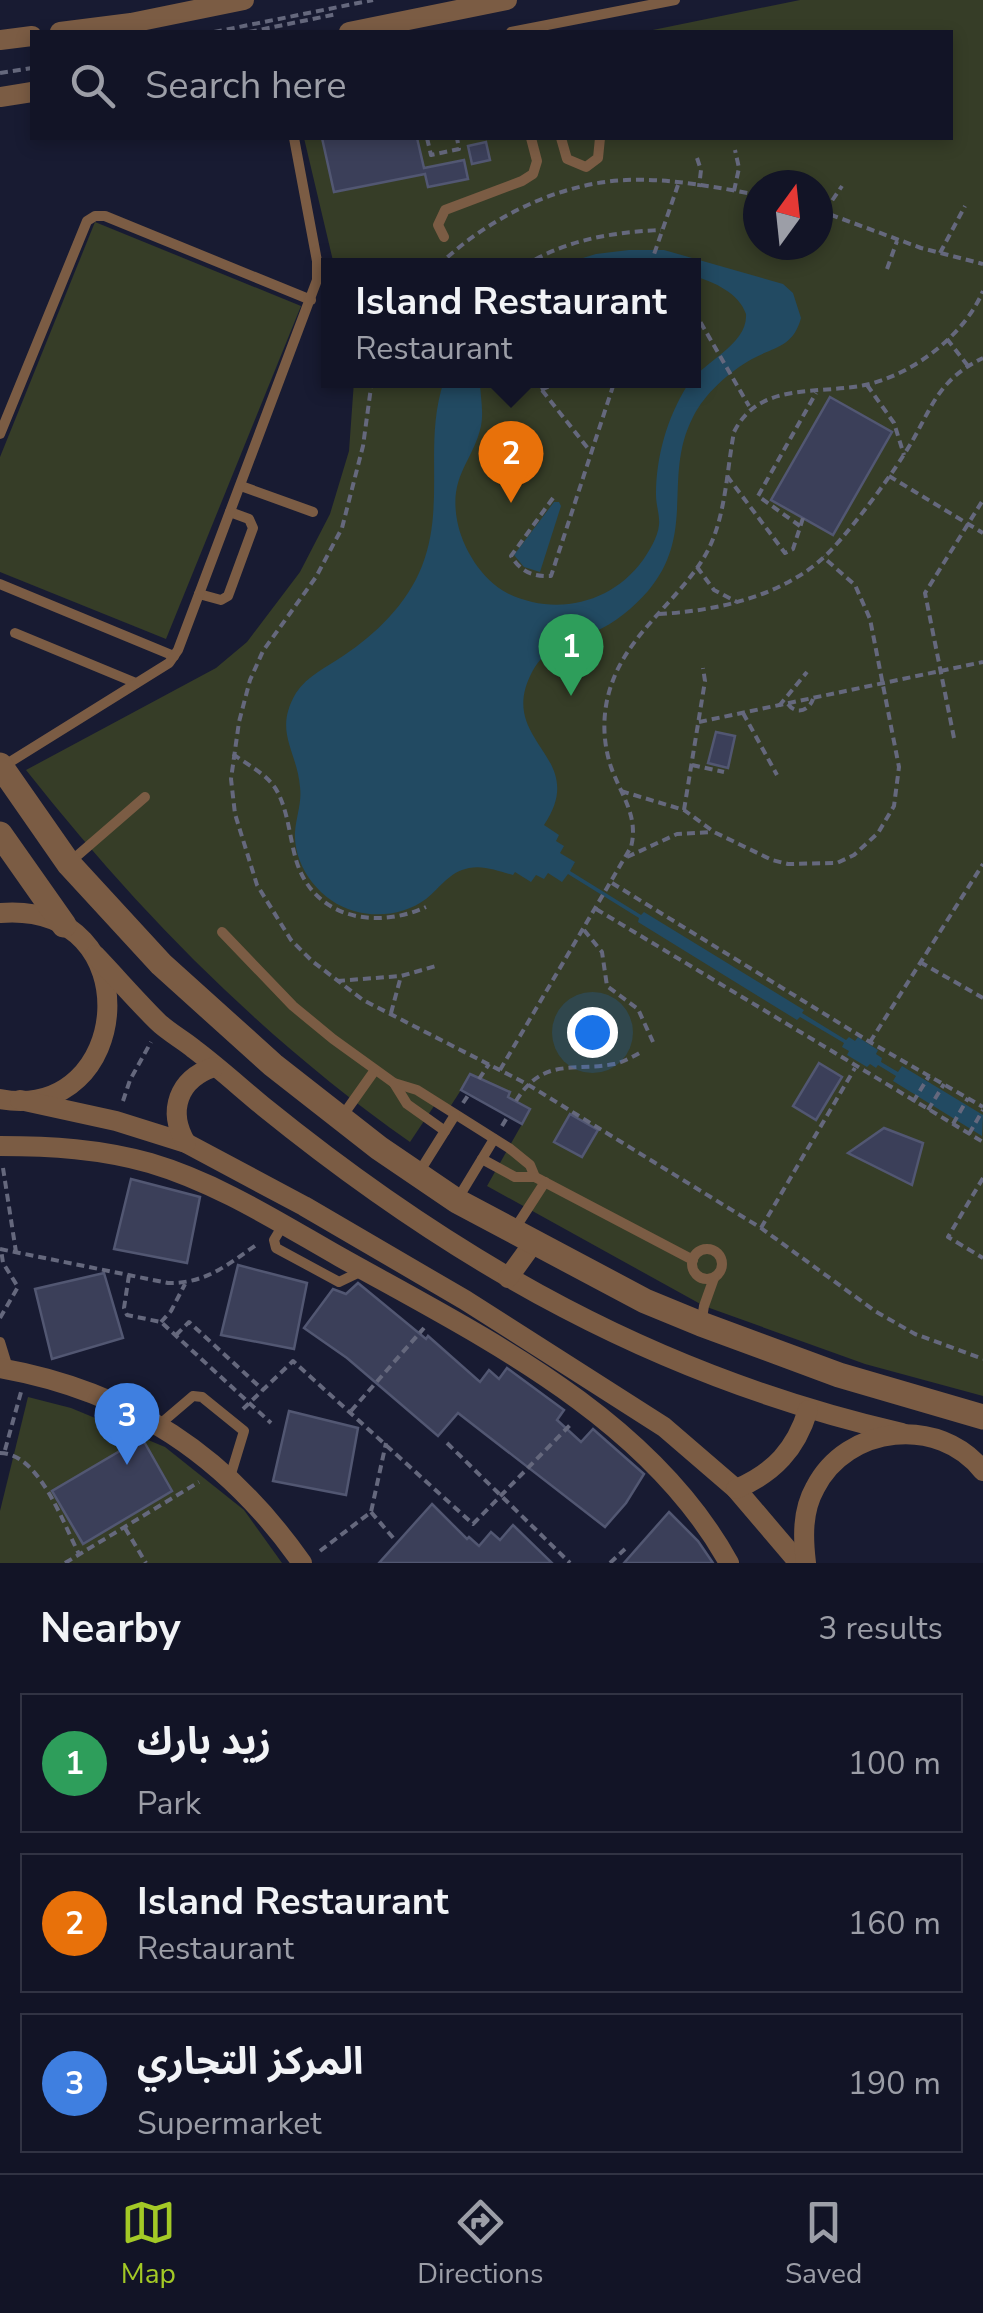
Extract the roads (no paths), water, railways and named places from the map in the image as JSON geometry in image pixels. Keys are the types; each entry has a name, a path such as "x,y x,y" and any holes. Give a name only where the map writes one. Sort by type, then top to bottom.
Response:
{"street":[{"path":"76,30 244,0"},
{"path":"359,30 507,0"},
{"path":"0,40 30,36"},
{"path":"0,97 30,92"},
{"path":"1,766 69,864 161,964 273,1064 417,1175 457,1201 645,1301 839,1375 983,1417"},
{"path":"0,834 64,925"},
{"path":"0,913 42,915 64,925 81,938 160,1024 214,1067 356,1179 508,1278 632,1342 744,1389 808,1410 929,1436 983,1456"},
{"path":"8,1101 42,1097 62,1088 80,1076 99,1049 109,1018 110,996 95,955"},
{"path":"186,1143 176,1118 176,1103 189,1080 214,1067"},
{"path":"8,1101 116,1121 186,1143 384,1253 638,1408 736,1489 798,1563"},
{"path":"1,1156 51,1146 102,1152 152,1164 201,1182 364,1270 521,1363 587,1408 688,1502 729,1563"},
{"path":"508,1278 524,1236"},
{"path":"12,1370 59,1380 120,1404 158,1425 225,1473 310,1558"},
{"path":"736,1489 754,1482 783,1459 808,1410"},
{"path":"806,1563 805,1514 814,1488 830,1466 850,1448 902,1433"},
{"path":"955,1446 983,1471"}],"lane":[{"path":"540,29 675,0"},
{"path":"586,18 588,30"},
{"path":"1,766 174,656 317,280 317,260 294,140"},
{"path":"444,236 438,219 445,210 533,174 537,161 532,140"},
{"path":"562,140 567,159 586,167 598,158 600,140"},
{"path":"0,434 90,218 104,216 311,300"},
{"path":"240,486 313,512"},
{"path":"200,594 221,600 228,596 253,528 252,521 230,512"},
{"path":"0,584 174,656"},
{"path":"14,632 136,683"},
{"path":"69,864 145,798"},
{"path":"222,932 293,1006 375,1070 417,1090 526,1160 540,1180"},
{"path":"340,1118 375,1070"},
{"path":"394,1082 408,1104 446,1132"},
{"path":"417,1175 456,1116"},
{"path":"457,1201 494,1139"},
{"path":"482,1159 515,1177 540,1180 693,1260 697,1275 714,1278"},
{"path":"524,1236 540,1180"},
{"path":"693,1260 702,1251 714,1251 721,1261 704,1306 702,1324"},
{"path":"0,1342 12,1370"},
{"path":"158,1425 198,1395 244,1433 225,1473"}],"water":[{"path":"664,250 692,258 583,258"},
{"path":"701,261 783,284 793,293 801,318 798,328 788,340 726,377 693,417 680,461 671,548 648,591 609,624 551,651 532,672 524,696 525,716 557,782 555,801 544,825 559,835 556,841 564,846 560,853 575,862 570,871 641,915 644,912 846,1040 849,1037 855,1041 858,1037 878,1050 881,1062 898,1072 902,1066 983,1115 982,1136 893,1081 896,1076 878,1065 867,1067 847,1055 844,1043 800,1017 797,1020 568,874 562,882 548,873 544,879 536,875 531,882 515,872 513,875 469,868 451,876 410,908 373,914 354,911 331,900 311,881 299,858 295,832 300,793 286,730 289,707 306,682 379,628 416,580 433,520 435,427 442,388 480,388 481,426 459,480 455,505 468,552 482,572 507,593 545,604 582,602 599,596 630,575 650,548 659,525 658,466 674,411 686,388 701,388 701,371 732,344 745,325 743,307 717,285 701,279"},
{"path":"554,502 561,506 540,572 524,567 514,555"}],"place":[{"name":"Island Restaurant","path":"511,503"},
{"name":"زيد بارك","path":"571,696"},
{"name":"المركز التجاري","path":"127,1465"}]}
